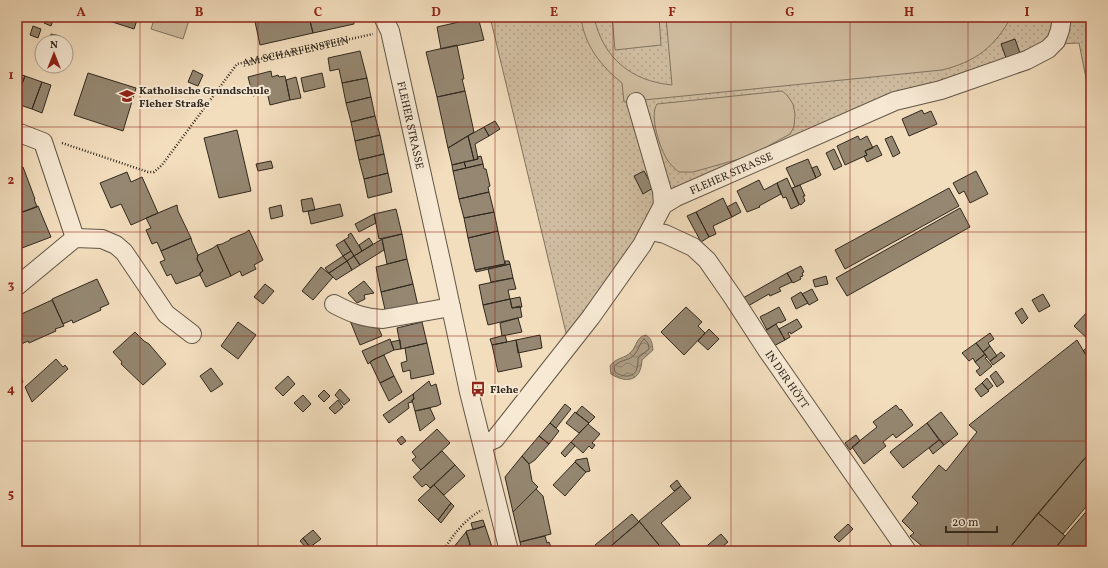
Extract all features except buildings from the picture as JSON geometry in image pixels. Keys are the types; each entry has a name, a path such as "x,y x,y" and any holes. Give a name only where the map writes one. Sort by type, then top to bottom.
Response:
{"street":[{"name":"FLEHER STRASSE","path":"663,205 676,197 895,101 941,90 1027,60 1048,49 1056,42 1062,17"},
{"name":"FLEHER STRASSE","path":"387,24 472,405 509,551"},
{"path":"482,444 495,439 591,316 642,245 663,205 662,191 636,102"},
{"path":"17,132 43,142 75,238"},
{"name":"IN DER HÖTT","path":"650,231 665,234 693,247 706,260 907,551"},
{"path":"17,286 75,238 102,239 116,245 124,252 166,314 192,334"},
{"path":"334,304 354,314 378,318 451,307"}],"path":[{"path":"1088,17 1091,30"},
{"name":"AM SCHARFENSTEIN","path":"43,142 61,143 148,172 154,172 162,165 237,64 387,24"},
{"path":"443,551 465,523 475,514 496,503"}],"shaded area":[{"path":"155,17 190,17 183,39 151,29"},
{"path":"490,17 1091,17 1091,103 1079,43 1058,44 674,195 567,337"},
{"path":"581,17 594,17 598,32 604,44 621,65 632,73 644,78 657,83 672,85 666,17 1011,17 998,37 983,52 964,63 942,70 624,102 622,83 607,69 590,46"},
{"path":"612,17 659,17 661,45 615,50"},
{"path":"782,91 787,95 793,104 795,114 794,127 790,134 750,156 693,172 679,172 673,167 665,156 656,132 654,116 657,104"}],"water":[{"path":"646,335 651,340 653,350 642,360 641,367 636,376 628,380 611,374 610,366 612,363 629,354 633,350 638,340"}],"place":[{"name":"Katholische Grundschule Fleher Straße","path":"127,96"},
{"name":"Flehe","path":"478,389"}]}
